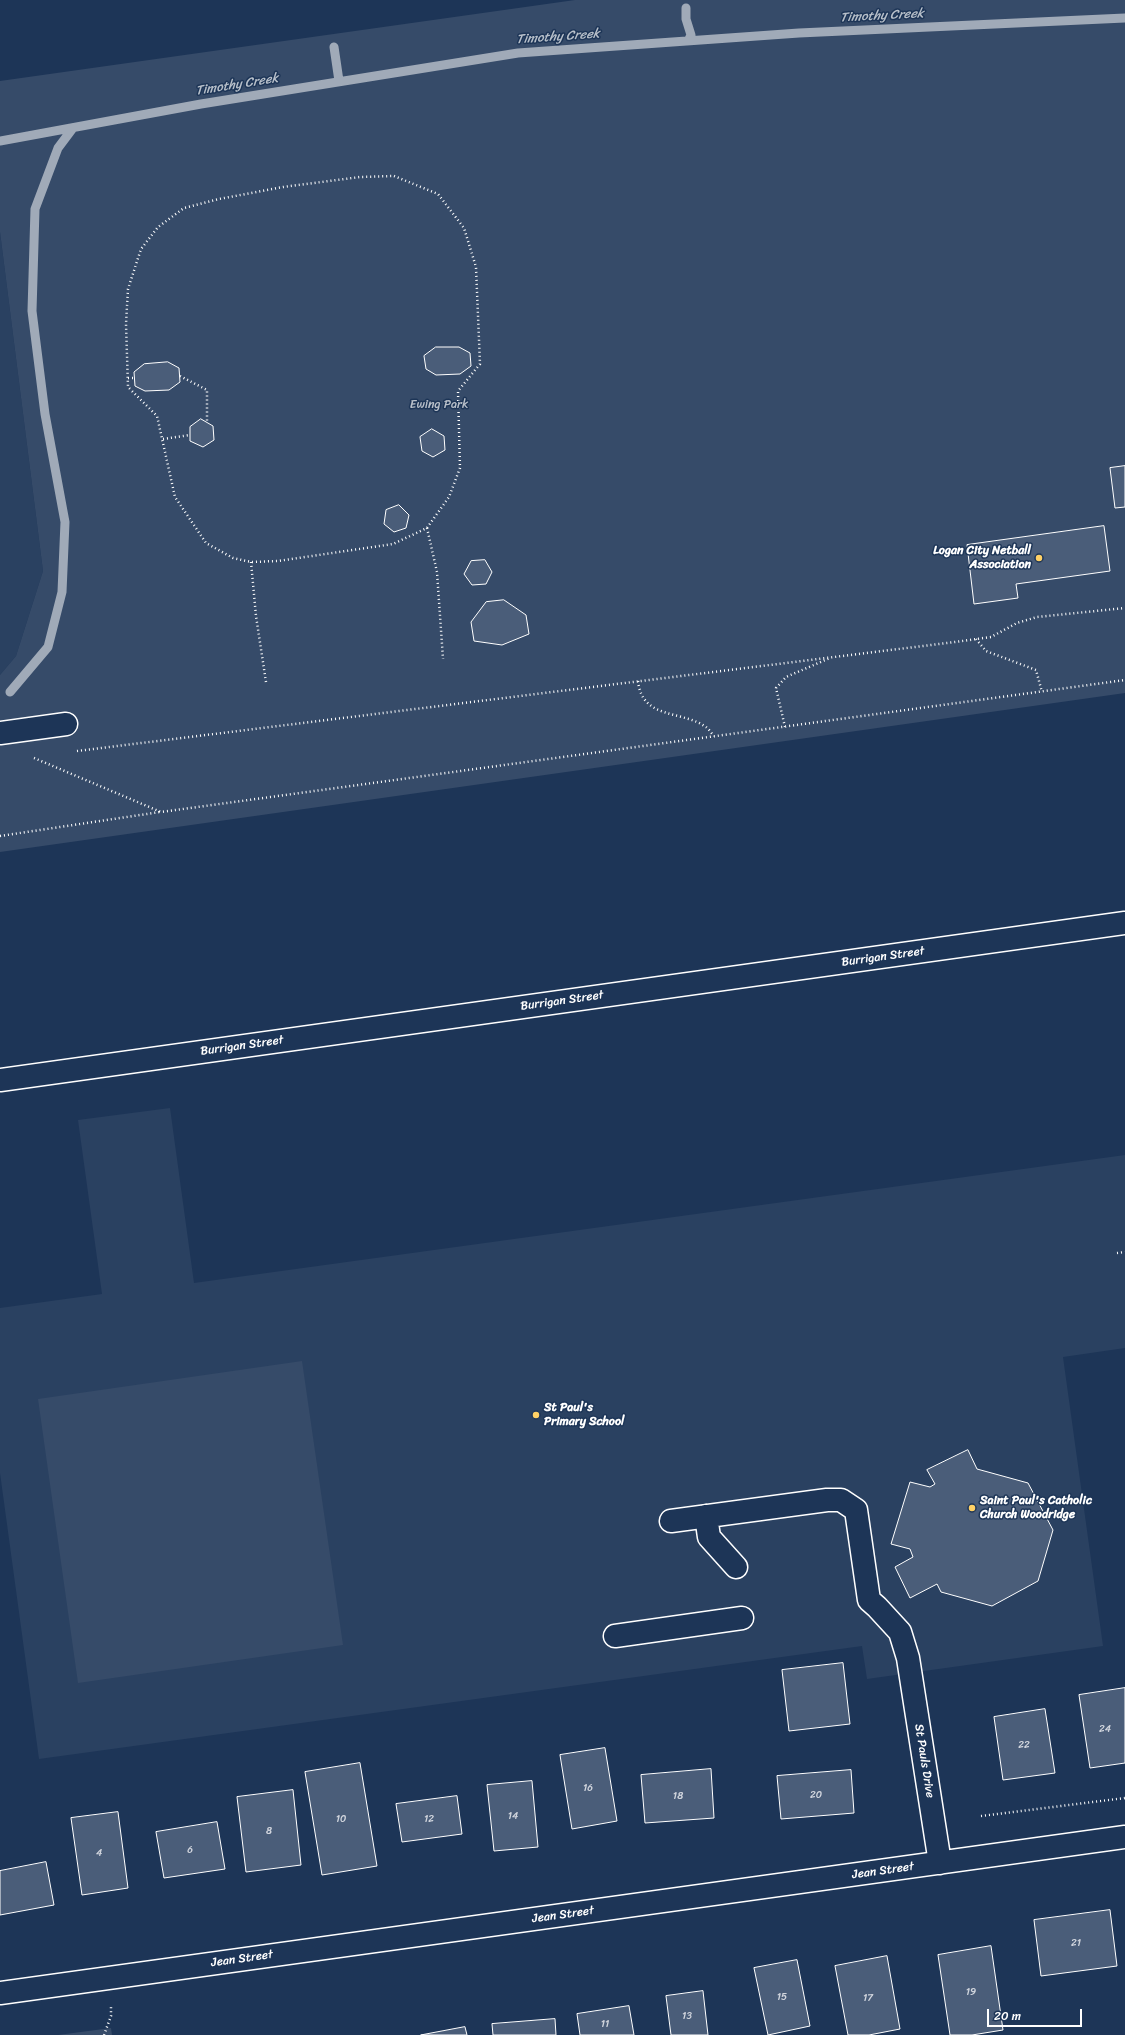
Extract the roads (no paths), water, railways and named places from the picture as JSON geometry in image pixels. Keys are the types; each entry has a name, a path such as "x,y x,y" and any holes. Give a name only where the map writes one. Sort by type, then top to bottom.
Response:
{"street":[{"path":"0,733 66,724"},
{"name":"Burrigan Street","path":"0,1080 1125,923"},
{"name":"St Pauls Drive","path":"670,1521 827,1500 841,1500 856,1510 869,1600 878,1607 900,1632 908,1658 940,1863"},
{"path":"706,1516 709,1537 736,1567"},
{"path":"615,1636 742,1618"},
{"name":"Jean Street","path":"0,1992 1125,1838"}],"waterway":[{"path":"686,8 686,19 691,35 688,41"},
{"name":"Timothy Creek","path":"0,141 201,104 518,53 799,33 1125,18"},
{"path":"334,47 339,81"},
{"path":"10,692 48,647 62,592 65,522 45,414 32,311 35,209 58,148 73,128"}],"place":[{"name":"Logan City Netball Association","path":"1039,558"},
{"name":"St Paul's Primary School","path":"536,1415"},
{"name":"Saint Paul's Catholic Church Woodridge","path":"972,1508"}],"park label":[{"name":"Ewing Park","path":"439,405"}]}
